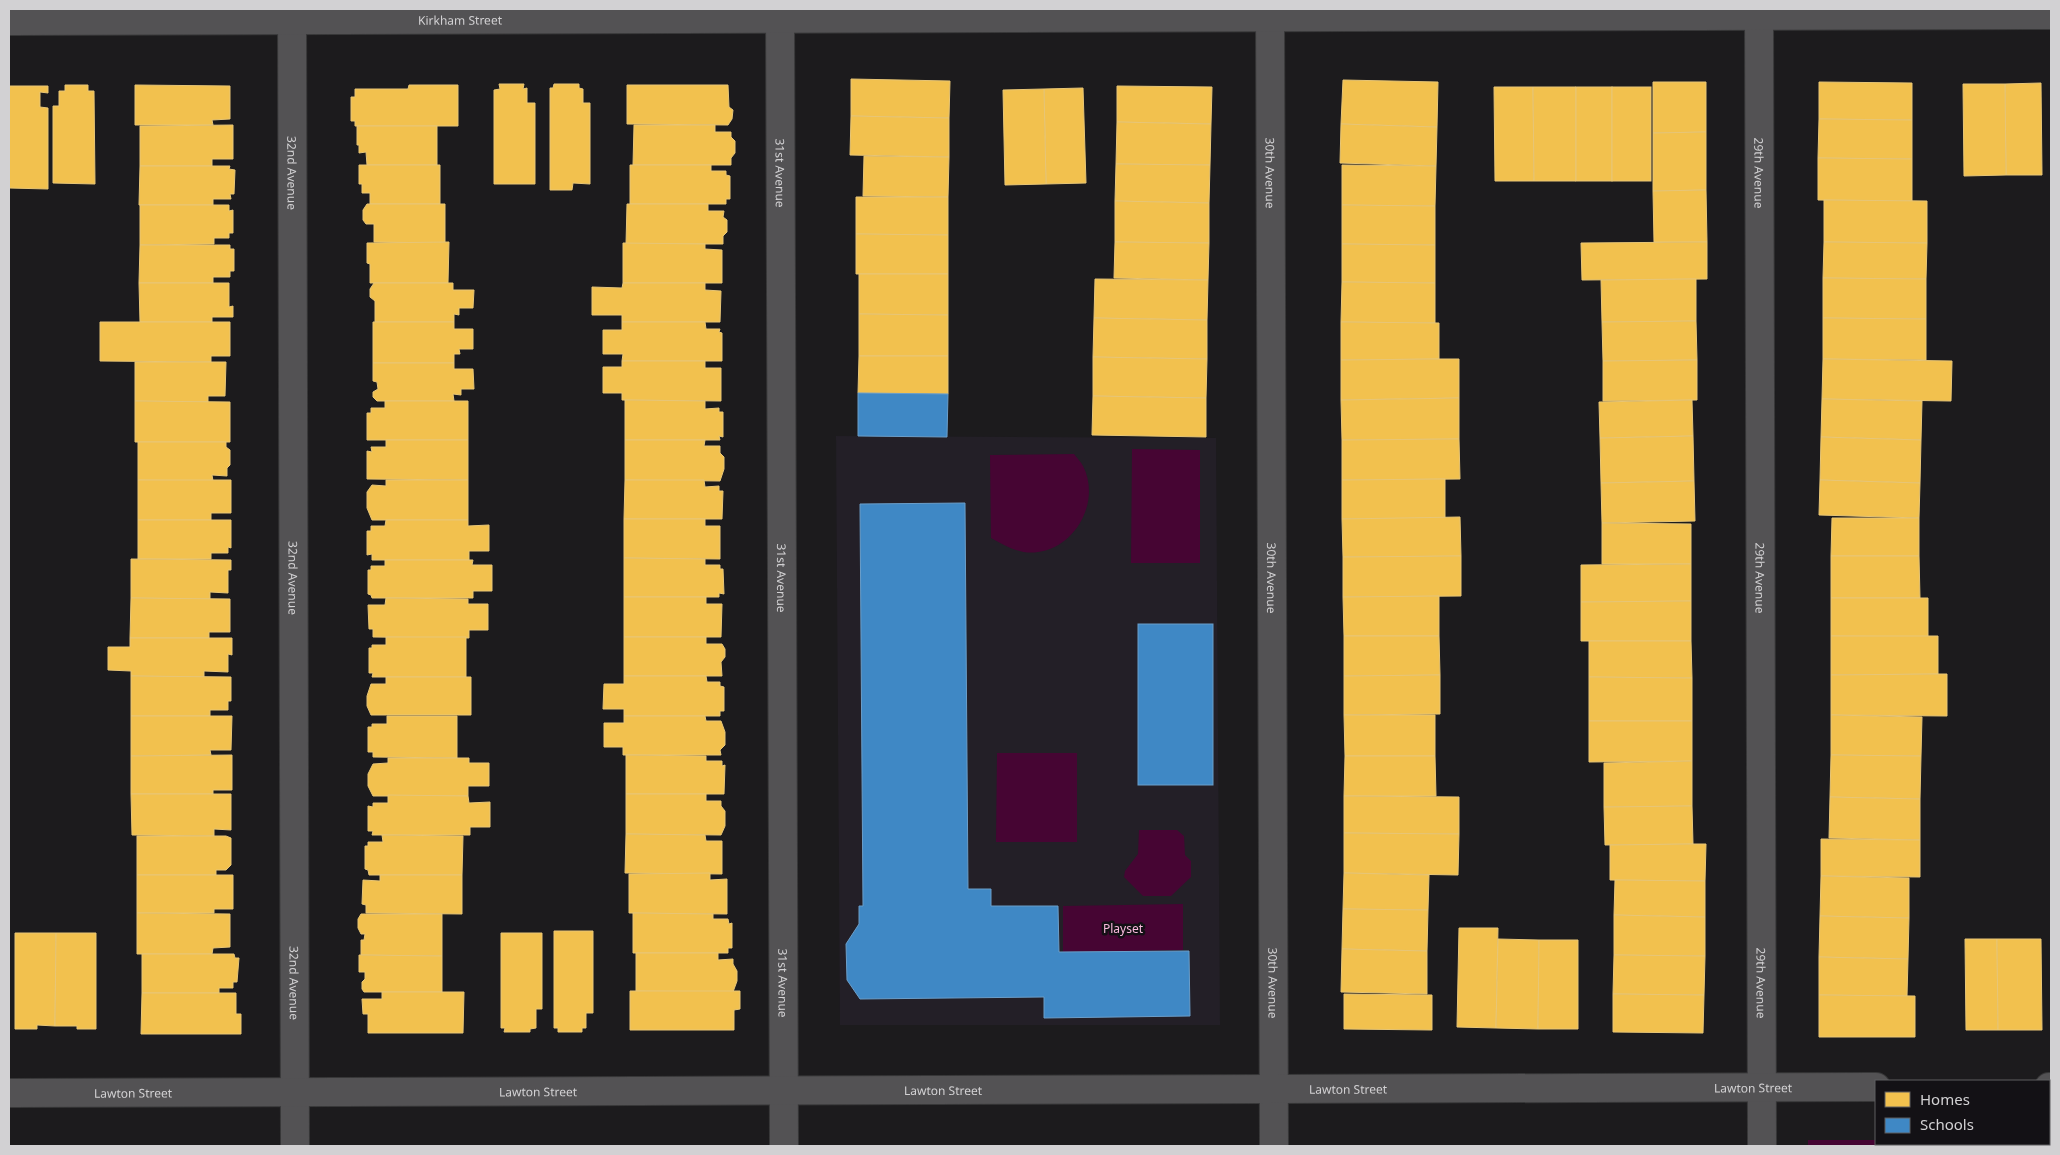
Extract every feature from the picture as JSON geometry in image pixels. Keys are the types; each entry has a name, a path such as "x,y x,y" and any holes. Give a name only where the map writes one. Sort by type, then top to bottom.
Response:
{"street":[{"name":"Kirkham Street","path":"9,21 292,15 1759,12 2051,15"},
{"name":"29th Avenue","path":"1759,12 1762,1146"},
{"name":"30th Avenue","path":"1270,13 1274,1146"},
{"name":"31st Avenue","path":"780,14 784,1146"},
{"name":"32nd Avenue","path":"292,15 295,1146"},
{"name":"Lawton Street","path":"9,1093 1875,1087"}],"shaded area":[{"path":"836,436 1216,438 1220,1025 840,1025"}],"green space":[{"path":"1132,449 1200,450 1200,563 1131,563"},
{"path":"1074,454 1083,466 1088,480 1089,494 1087,507 1074,532 1052,548 1032,553 1013,549 991,538 990,455"},
{"path":"997,753 1077,753 1077,842 996,842"},
{"name":"Playset","path":"1139,830 1177,830 1184,836 1185,855 1191,861 1191,877 1171,896 1143,896 1124,877 1125,871 1138,854"},
{"name":"Playset","path":"1183,904 1183,950 1063,952 1063,906"},
{"path":"2051,1139 2051,1146 1808,1146 1808,1140 1875,1140 1875,1145 2050,1145"}],"building: Homes":[{"path":"851,79 950,81 949,118 851,116"},
{"path":"1343,80 1438,82 1437,127 1341,124"},
{"path":"1653,82 1706,82 1706,132 1653,133"},
{"path":"1819,82 1912,83 1912,120 1819,119"},
{"path":"2041,83 2042,175 2006,175 2005,84"},
{"path":"499,84 524,84 523,89 527,88 527,103 535,103 535,184 494,184 494,90 500,89"},
{"path":"554,84 579,84 579,88 583,89 583,103 590,103 590,184 573,183 572,190 550,190 550,88 553,88"},
{"path":"1963,84 2005,84 2006,175 1964,176"},
{"path":"65,85 88,85 88,91 94,91 95,184 53,183 53,106 59,106 59,91 65,91"},
{"path":"135,85 230,86 230,119 212,120 213,125 135,125"},
{"path":"409,85 458,85 458,126 355,126 355,121 351,121 351,97 355,97 355,89 408,89"},
{"path":"627,85 728,85 729,107 733,110 732,119 728,125 627,124"},
{"path":"9,86 48,86 48,93 40,92 40,107 48,108 48,189 9,188"},
{"path":"1117,86 1212,87 1211,124 1117,122"},
{"path":"1494,87 1533,87 1534,181 1495,181"},
{"path":"1533,87 1576,87 1576,181 1534,181"},
{"path":"1576,87 1612,87 1612,181 1576,181"},
{"path":"1612,87 1651,87 1651,181 1612,181"},
{"path":"1083,88 1086,183 1046,184 1044,89"},
{"path":"1044,89 1046,184 1005,185 1003,90"},
{"path":"851,116 949,118 949,157 850,155"},
{"path":"1819,119 1912,120 1912,159 1818,158"},
{"path":"1117,122 1211,124 1210,165 1116,164"},
{"path":"1341,124 1437,127 1436,166 1340,163"},
{"path":"233,125 233,159 212,159 212,166 140,166 140,126"},
{"path":"634,125 715,125 715,132 731,132 731,137 735,141 735,153 731,158 731,165 633,165"},
{"path":"357,126 437,126 437,165 367,165 366,152 359,153"},
{"path":"1706,132 1706,190 1653,191 1653,133"},
{"path":"864,156 949,157 948,197 863,196"},
{"path":"1818,158 1912,159 1912,201 1818,200"},
{"path":"1116,164 1210,165 1209,203 1115,201"},
{"path":"359,165 440,165 440,204 370,204 370,193 362,193 362,184 359,184"},
{"path":"630,165 711,165 711,171 726,171 726,175 730,176 730,199 726,199 726,204 630,204"},
{"path":"1342,165 1436,166 1435,206 1342,205"},
{"path":"140,166 230,166 229,169 235,170 234,194 230,194 231,199 213,199 213,205 139,205"},
{"path":"1706,190 1707,242 1654,242 1653,191"},
{"path":"856,197 948,197 948,235 856,234"},
{"path":"1824,200 1927,201 1927,243 1824,242"},
{"path":"1115,201 1209,203 1209,243 1115,242"},
{"path":"367,204 445,204 445,243 374,242 374,224 366,224 363,220 363,210"},
{"path":"627,204 708,204 708,211 724,211 723,217 727,220 727,232 723,236 723,244 626,244"},
{"path":"140,205 229,205 229,211 233,210 233,233 229,233 229,238 214,238 214,244 140,245"},
{"path":"1342,205 1435,206 1435,245 1342,244"},
{"path":"856,234 948,235 948,274 856,274"},
{"path":"449,242 448,283 370,283 367,243"},
{"path":"1115,242 1209,243 1208,280 1114,278"},
{"path":"1707,242 1707,279 1582,280 1581,243"},
{"path":"1824,242 1927,243 1926,279 1823,278"},
{"path":"623,243 705,244 705,249 722,250 722,283 623,283"},
{"path":"1342,244 1435,245 1435,283 1342,282"},
{"path":"140,245 230,245 230,249 234,249 234,271 230,271 230,277 213,277 213,283 139,283"},
{"path":"859,274 948,274 948,315 859,314"},
{"path":"1823,278 1926,279 1926,319 1823,318"},
{"path":"1095,279 1208,280 1207,320 1094,318"},
{"path":"1696,279 1696,321 1602,322 1601,280"},
{"path":"1342,282 1435,283 1435,323 1341,322"},
{"path":"139,283 229,283 229,307 233,306 233,317 212,317 212,322 140,322"},
{"path":"374,283 453,283 453,290 474,290 473,308 459,308 459,315 454,314 454,322 375,322 375,301 370,297 370,289"},
{"path":"623,283 705,283 705,290 721,291 720,322 622,322 622,315 592,315 592,287 622,288"},
{"path":"859,314 948,315 948,356 859,356"},
{"path":"1094,318 1207,320 1207,359 1093,357"},
{"path":"1823,318 1926,319 1926,360 1823,359"},
{"path":"1696,321 1697,360 1603,361 1602,322"},
{"path":"100,322 230,322 230,356 211,356 211,362 100,361"},
{"path":"373,322 454,322 454,329 473,329 473,349 459,349 460,354 454,354 454,363 373,363"},
{"path":"622,322 705,322 706,329 720,329 719,332 722,333 722,361 622,361 623,354 603,354 603,330 622,330"},
{"path":"1341,322 1439,323 1439,359 1341,360"},
{"path":"859,356 948,356 948,394 858,393"},
{"path":"1093,357 1207,359 1206,398 1093,396"},
{"path":"1459,359 1459,398 1341,400 1341,360"},
{"path":"1823,359 1952,361 1951,401 1822,399"},
{"path":"1697,360 1697,400 1603,401 1603,361"},
{"path":"622,361 705,361 705,368 721,368 721,401 622,400 622,393 603,393 603,367 622,367"},
{"path":"135,362 226,362 225,396 208,396 208,402 135,401"},
{"path":"373,363 454,363 454,369 473,369 474,389 461,389 461,395 453,394 454,401 377,401 373,397 373,392 378,389 377,382 373,381"},
{"path":"1093,396 1206,398 1206,437 1092,435"},
{"path":"1459,398 1459,439 1342,440 1341,400"},
{"path":"1822,399 1922,401 1921,440 1821,437"},
{"path":"625,400 705,401 705,409 719,408 719,412 723,412 723,437 719,436 720,440 625,440"},
{"path":"1692,400 1693,436 1600,438 1599,402"},
{"path":"135,401 230,402 230,442 135,442"},
{"path":"385,401 468,401 468,440 367,440 367,413 371,413 371,408 385,408"},
{"path":"1693,436 1694,481 1601,483 1600,438"},
{"path":"1821,437 1921,440 1920,483 1820,480"},
{"path":"1459,439 1460,479 1342,480 1342,440"},
{"path":"386,440 468,440 468,480 367,479 367,451 372,452 371,447 386,447"},
{"path":"625,440 705,440 704,446 720,446 720,453 724,457 724,469 720,481 625,480"},
{"path":"138,442 226,442 226,447 230,450 230,465 227,468 227,476 212,475 213,481 138,480"},
{"path":"1445,479 1445,518 1342,519 1342,480"},
{"path":"138,480 231,480 231,513 211,513 211,520 138,520"},
{"path":"386,480 468,480 468,520 372,520 367,508 367,492 372,485 386,486"},
{"path":"625,480 704,480 705,487 719,486 719,491 723,491 722,519 624,519"},
{"path":"1820,480 1920,483 1919,518 1819,515"},
{"path":"1694,481 1695,521 1602,523 1601,483"},
{"path":"1460,517 1461,556 1343,557 1342,519"},
{"path":"1832,518 1919,518 1919,556 1831,556"},
{"path":"624,519 705,519 705,526 720,526 720,559 624,558"},
{"path":"138,520 231,520 231,548 228,547 228,553 211,553 211,559 138,559"},
{"path":"386,520 468,520 468,526 489,525 489,551 469,551 469,560 372,560 372,554 367,555 367,531 371,531 371,526 385,526"},
{"path":"1602,523 1691,524 1691,564 1602,564"},
{"path":"1461,556 1461,596 1343,597 1343,557"},
{"path":"1831,556 1919,556 1920,598 1831,598"},
{"path":"624,558 705,559 705,565 720,565 720,569 723,569 724,594 719,593 719,597 624,597"},
{"path":"131,559 231,560 231,570 228,570 228,593 210,592 210,599 131,598"},
{"path":"385,560 473,560 472,565 492,565 492,591 473,591 473,598 372,598 368,594 368,570 371,570 371,566 385,566"},
{"path":"1691,564 1691,601 1581,602 1581,565"},
{"path":"1439,596 1439,636 1344,636 1343,597"},
{"path":"624,597 706,597 706,604 722,604 721,637 624,637"},
{"path":"131,598 230,599 230,632 209,632 209,638 130,638"},
{"path":"386,598 468,599 468,604 488,604 488,630 469,630 469,638 373,637 373,629 369,629 368,605 385,605"},
{"path":"1831,598 1928,598 1928,637 1831,636"},
{"path":"1691,601 1691,641 1581,641 1581,602"},
{"path":"1344,636 1439,636 1440,675 1344,676"},
{"path":"1831,636 1938,636 1938,674 1831,675"},
{"path":"386,637 466,637 466,677 372,677 373,673 369,673 369,648 372,648 372,645 386,645"},
{"path":"624,637 706,637 706,644 722,644 725,649 725,657 721,662 722,676 624,676"},
{"path":"130,638 232,638 232,655 228,654 228,672 204,671 204,677 131,676 131,671 108,670 108,647 130,647"},
{"path":"1589,641 1691,641 1692,678 1589,677"},
{"path":"1947,674 1947,716 1831,715 1831,675"},
{"path":"1440,675 1440,714 1344,715 1344,676"},
{"path":"131,676 231,677 231,701 228,701 228,710 210,710 210,716 131,716"},
{"path":"624,676 706,676 707,682 720,682 720,686 724,687 724,711 720,711 720,716 624,716 624,709 603,709 604,684 624,684"},
{"path":"386,677 471,677 471,715 371,715 367,706 367,696 371,684 386,684"},
{"path":"1589,677 1692,678 1692,721 1589,721"},
{"path":"1344,715 1435,715 1435,756 1345,756"},
{"path":"1831,715 1922,717 1921,756 1831,755"},
{"path":"131,716 232,716 231,750 210,750 211,755 131,756"},
{"path":"387,716 457,716 457,758 373,757 373,752 368,752 368,727 372,727 372,724 387,724"},
{"path":"624,716 705,716 706,721 721,721 725,732 725,745 720,750 721,755 623,755 623,747 604,747 604,723 624,723"},
{"path":"1589,721 1692,721 1692,761 1589,762"},
{"path":"232,755 232,790 213,790 213,794 131,794 131,756"},
{"path":"626,755 706,756 706,761 722,761 722,766 725,765 724,794 626,794"},
{"path":"1831,755 1921,756 1920,799 1830,797"},
{"path":"1345,756 1435,756 1436,796 1344,796"},
{"path":"388,758 469,758 469,763 489,763 489,786 468,786 468,796 373,796 368,786 368,774 373,764 388,763"},
{"path":"1692,761 1692,806 1604,807 1604,763"},
{"path":"131,794 231,794 231,830 214,829 214,836 132,835"},
{"path":"626,794 706,794 706,801 721,801 721,806 725,811 725,826 721,835 626,834"},
{"path":"388,795 468,796 469,803 490,802 490,827 470,827 470,835 372,835 373,831 368,831 368,806 373,807 373,803 388,803"},
{"path":"1344,796 1459,797 1459,834 1344,833"},
{"path":"1830,797 1920,799 1920,840 1829,838"},
{"path":"1692,806 1693,844 1605,845 1604,807"},
{"path":"1344,833 1459,834 1458,875 1344,873"},
{"path":"626,834 705,835 706,841 722,841 722,874 625,873"},
{"path":"382,835 463,836 462,875 369,875 368,870 365,869 365,846 368,846 368,842 383,842"},
{"path":"137,836 226,836 231,838 231,865 226,870 216,870 216,875 137,875"},
{"path":"1821,839 1920,840 1920,877 1821,876"},
{"path":"1706,844 1705,881 1610,880 1610,845"},
{"path":"710,873 710,880 727,879 727,914 629,913 629,874"},
{"path":"1344,873 1429,875 1428,910 1343,909"},
{"path":"137,875 233,875 233,909 214,909 214,913 137,913"},
{"path":"380,875 462,875 462,914 366,913 366,905 362,904 363,880 380,881"},
{"path":"1821,876 1909,878 1909,918 1820,916"},
{"path":"1615,880 1705,881 1705,917 1614,915"},
{"path":"1343,909 1428,910 1427,951 1342,949"},
{"path":"137,913 230,914 230,947 213,948 212,954 137,954"},
{"path":"633,913 713,914 713,919 728,919 729,924 732,923 732,948 728,948 728,953 633,953"},
{"path":"361,914 442,914 442,956 361,955 361,940 364,940 365,934 361,934 358,928 358,919"},
{"path":"1614,915 1705,917 1705,956 1614,955"},
{"path":"1820,916 1909,918 1908,959 1819,957"},
{"path":"1459,928 1498,928 1496,1028 1457,1027"},
{"path":"554,931 593,931 593,1013 586,1013 586,1028 582,1028 582,1032 558,1032 558,1028 554,1028"},
{"path":"15,933 56,933 55,1026 37,1025 37,1029 15,1029"},
{"path":"56,933 96,933 96,1029 77,1029 77,1026 55,1026"},
{"path":"501,933 542,933 542,1009 536,1009 536,1028 530,1029 530,1032 504,1032 505,1028 501,1028"},
{"path":"1498,939 1539,940 1538,1029 1496,1028"},
{"path":"1965,939 1997,939 1998,1030 1966,1030"},
{"path":"1997,939 2041,939 2042,1030 1998,1030"},
{"path":"1539,940 1578,940 1578,1029 1538,1029"},
{"path":"1342,949 1427,951 1427,994 1341,992"},
{"path":"636,953 718,953 718,960 733,959 733,964 737,971 737,981 733,992 636,991"},
{"path":"142,954 234,954 235,958 239,958 237,982 233,982 233,988 219,988 219,993 142,993"},
{"path":"359,955 442,956 442,992 364,992 362,982 365,979 365,972 359,972"},
{"path":"1614,955 1705,956 1704,995 1613,994"},
{"path":"1819,957 1908,959 1907,996 1819,995"},
{"path":"630,991 740,991 740,1009 734,1010 734,1030 630,1030"},
{"path":"382,992 464,992 463,1033 368,1033 368,1014 363,1014 362,999 382,999"},
{"path":"142,993 236,993 236,1014 241,1014 241,1034 141,1034"},
{"path":"1344,994 1432,995 1432,1030 1344,1029"},
{"path":"1613,994 1704,995 1703,1033 1613,1032"},
{"path":"1819,995 1915,996 1915,1037 1819,1037"}],"building: Schools":[{"path":"858,393 948,394 947,437 858,436"},
{"path":"965,503 968,889 991,889 991,906 1058,906 1059,952 1189,951 1190,1016 1044,1018 1044,997 860,999 847,980 846,944 859,924 859,906 863,906 860,504"},
{"path":"1138,624 1213,624 1213,785 1138,785"}]}
